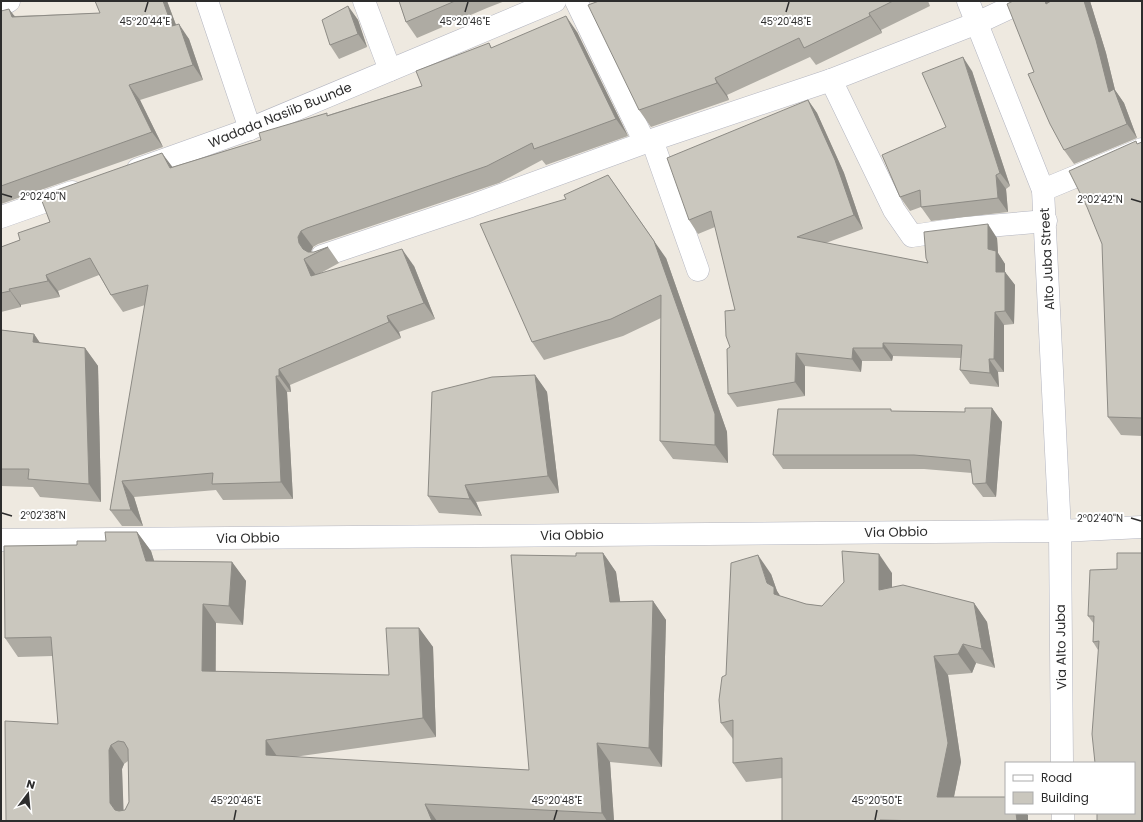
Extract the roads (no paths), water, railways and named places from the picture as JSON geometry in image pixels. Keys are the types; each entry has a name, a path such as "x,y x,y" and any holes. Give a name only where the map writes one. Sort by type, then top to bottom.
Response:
{"street":[{"path":"1,6 8,1"},
{"path":"208,1 250,129"},
{"path":"364,1 390,70"},
{"name":"Wadada Nasiib Buunde","path":"120,175 250,129 555,1"},
{"path":"576,1 648,141 698,270"},
{"name":"Alto Juba Street","path":"968,1 1043,190 1046,221 1060,531"},
{"path":"322,256 471,206 648,141 831,80 977,23 1024,1"},
{"path":"831,80 894,210 912,236 965,228 1046,221"},
{"path":"1043,190 1142,149"},
{"path":"1,217 90,186"},
{"name":"Via Obbio","path":"1,540 1060,531 1142,527"},
{"name":"Via Alto Juba","path":"1060,531 1062,762"}]}
